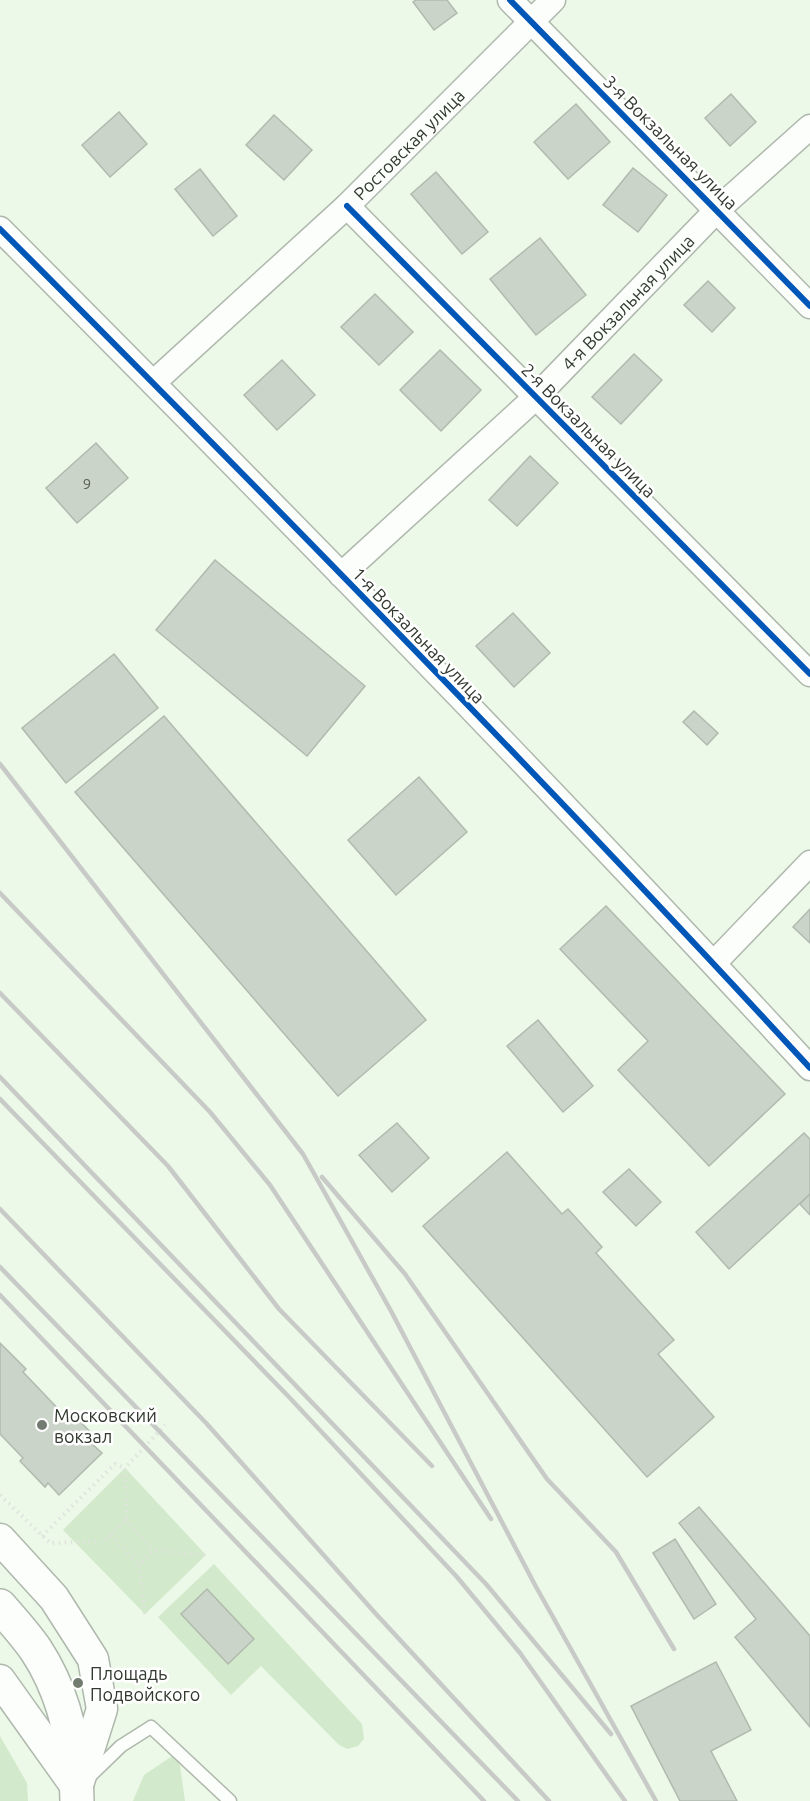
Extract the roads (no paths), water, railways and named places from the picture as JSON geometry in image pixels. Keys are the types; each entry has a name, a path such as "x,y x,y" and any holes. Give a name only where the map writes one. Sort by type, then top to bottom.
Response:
{"main road":[{"path":"0,1606 36,1650 56,1688 70,1730 77,1795"}],"street":[{"name":"3-я Вокзальная улица","path":"510,0 810,306"},
{"name":"Ростовская улица","path":"153,383 347,206 530,21 554,0"},
{"name":"4-я Вокзальная улица","path":"341,574 536,397 717,210 810,127"},
{"name":"2-я Вокзальная улица","path":"347,206 810,674"},
{"name":"1-я Вокзальная улица","path":"0,229 341,574 714,963 810,1068"},
{"path":"714,963 810,863"},
{"path":"0,1539 54,1598 93,1659 102,1709 77,1795"},
{"path":"0,1680 77,1795"}],"lane":[{"path":"77,1795 121,1746 152,1726 230,1801"}],"railway":[{"path":"0,764 303,1154 391,1311 535,1585 656,1801"},
{"path":"0,893 210,1112 270,1185 491,1519"},
{"path":"0,993 168,1166 279,1309 432,1466"},
{"path":"0,1077 486,1584 611,1734"},
{"path":"0,1099 289,1397 457,1577 520,1653 625,1801"},
{"path":"322,1177 405,1274 547,1479 616,1552 674,1649"},
{"path":"0,1209 207,1424 376,1614 549,1801"},
{"path":"0,1267 518,1801"},
{"path":"0,1295 484,1801"}],"place":[{"name":"Московский вокзал","path":"42,1425"},
{"name":"Площадь Подвойского","path":"78,1683"}]}
